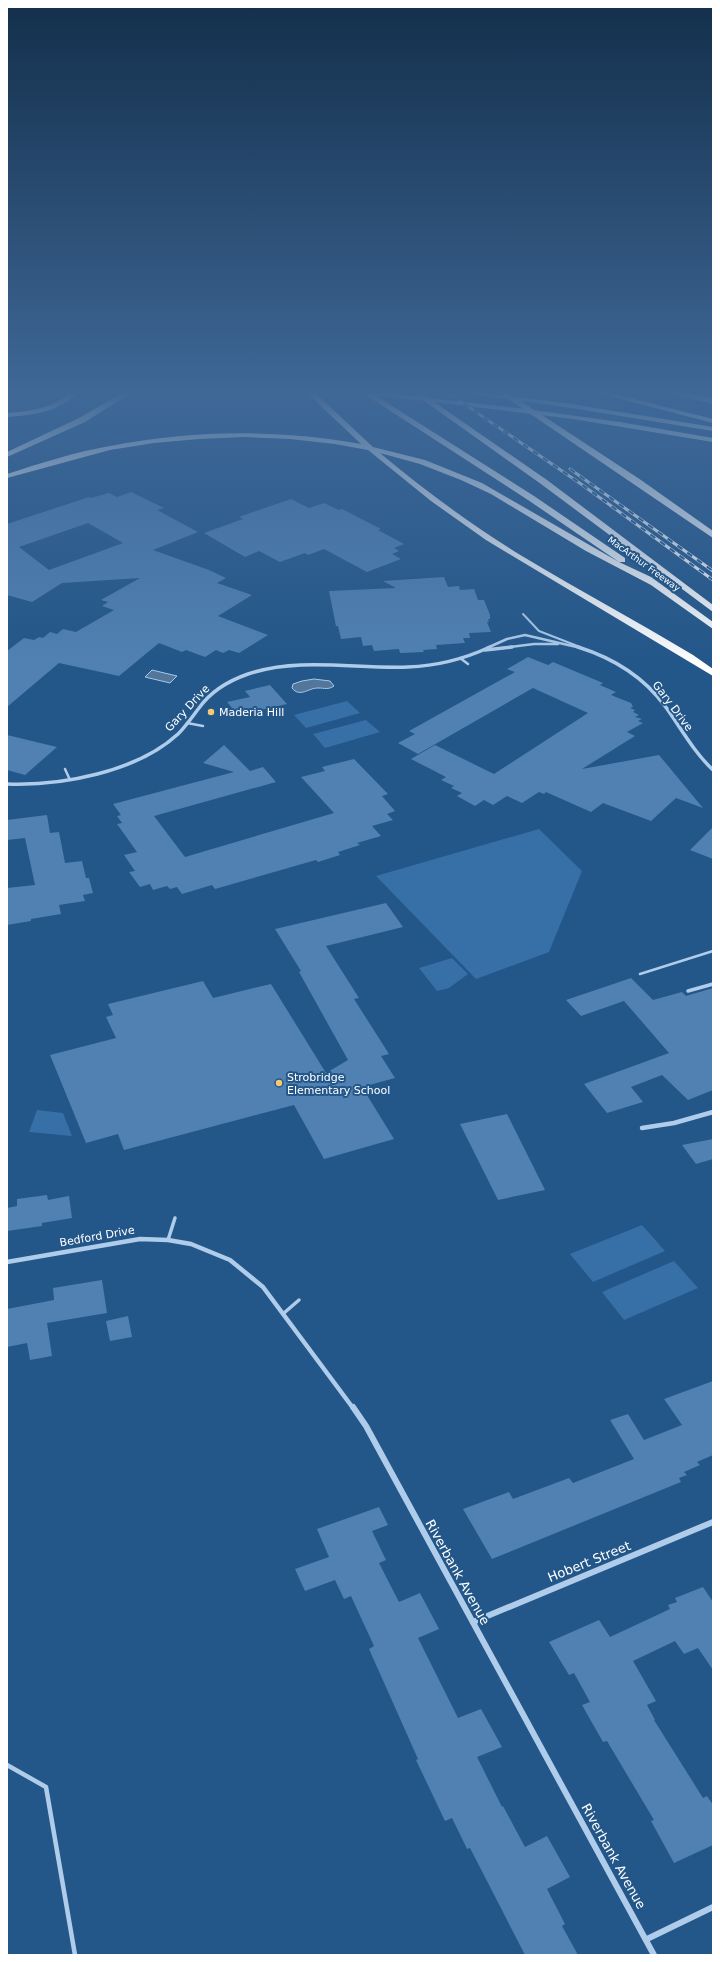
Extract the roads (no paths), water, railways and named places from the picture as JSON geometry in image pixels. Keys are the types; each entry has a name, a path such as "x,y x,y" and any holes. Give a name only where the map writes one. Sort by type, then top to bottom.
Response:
{"highway":[{"path":"409,482 453,514 518,557 668,644 713,673"},
{"path":"472,482 518,506 597,554 653,583"},
{"name":"MacArthur Freeway","path":"505,482 554,513 713,626"},
{"path":"543,482 713,609"},
{"path":"634,482 713,535"}],"street":[{"name":"Gary Drive","path":"7,784 42,785 70,781 104,773 137,759 168,742 180,732 206,699 218,689 244,676 261,671 302,664 398,667 424,666 460,658 510,637 528,635 585,649 614,662 646,685 666,708 695,750 713,770"},
{"name":"Gary Drive","path":"479,651 534,644 567,644"},
{"path":"642,1128 674,1123 713,1112"},
{"name":"Bedford Drive","path":"7,1262 140,1239 168,1240 191,1244"},
{"name":"Riverbank Avenue","path":"191,1244 230,1260 263,1287 284,1313 366,1426 654,1955"},
{"name":"Hobert Street","path":"473,1622 713,1522"},
{"path":"646,1939 713,1906"}],"lane":[{"path":"522,614 539,631 585,649"},
{"path":"460,658 468,664"},
{"path":"186,723 203,726"},
{"path":"65,769 70,781"},
{"path":"640,974 713,951"},
{"path":"688,991 713,984"},
{"path":"168,1240 175,1218"},
{"path":"284,1313 299,1300"},
{"path":"7,1765 46,1787 76,1955"}],"railway":[{"path":"577,482 713,580"},
{"path":"588,482 713,571"}],"place":[{"name":"Maderia Hill","path":"211,712"},
{"name":"Strobridge Elementary School","path":"279,1083"}]}
